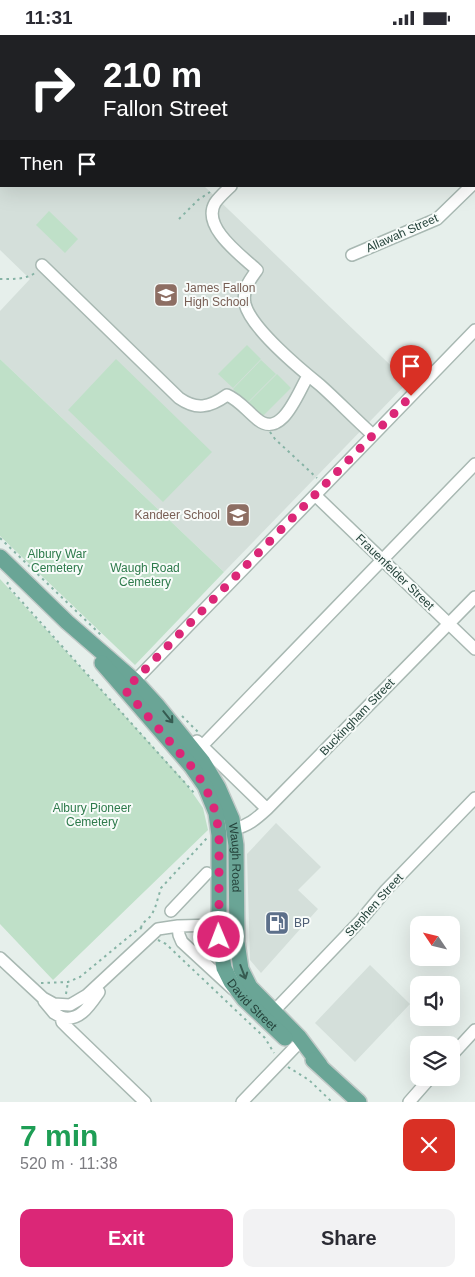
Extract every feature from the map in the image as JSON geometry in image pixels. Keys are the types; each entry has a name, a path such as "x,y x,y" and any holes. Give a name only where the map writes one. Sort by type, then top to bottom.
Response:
{"main road":[{"name":"Waugh Road","path":"0,557 130,686 205,786 216,813 219,835 218,925"},
{"name":"Waugh Road","path":"130,686 156,704 195,745 228,809 234,829 236,845 236,924"},
{"path":"218,925 236,924"},
{"name":"David Street","path":"236,924 238,957 246,979 257,995 299,1037 320,1065"},
{"name":"David Street","path":"218,925 219,944 224,967 231,982 244,999 295,1047 320,1065 359,1102"}],"street":[{"name":"Allawah Street","path":"352,255 437,219 469,187"},
{"path":"228,190 215,203 211,213 214,226 224,239 258,270 247,283 244,291 248,313 259,327 308,376 373,435"},
{"path":"42,265 178,398 188,404 198,407 208,405 227,395 234,398 264,424 271,425 285,417 308,376"},
{"path":"130,686 475,330"},
{"path":"195,745 475,464"},
{"name":"Frauenfelder Street","path":"316,496 475,649"},
{"name":"Buckingham Street","path":"234,829 245,827 254,822 268,809 475,597"},
{"name":"Waugh Road","path":"195,745 268,809"},
{"name":"Stephen Street","path":"273,1012 361,920 386,890 475,798"},
{"path":"207,873 173,908 179,935 182,942 244,999"},
{"path":"0,958 38,994 51,1003 63,1007 72,1018 78,1016 87,1007 146,931 177,926 218,925"},
{"path":"63,1007 62,1022 145,1102"},
{"path":"460,1046 475,1030"},
{"path":"242,1102 295,1047"},
{"path":"409,1102 423,1086"}],"path":[{"path":"179,219 198,200 210,192"},
{"path":"0,279 22,278 33,275 42,265"},
{"path":"264,424 275,439 317,478"},
{"path":"0,537 106,640"},
{"path":"7,585 196,795"},
{"path":"212,832 161,888 151,916 142,925 146,931 166,944 265,1038 274,1053 288,1067 309,1080 332,1102"},
{"path":"37,981 47,983 68,982 80,977 146,931"},
{"path":"63,1007 68,982"}],"shaded area":[{"name":"James Fallon High School","path":"0,187 205,187 408,382 224,572 0,359 0,311 30,279 0,250"},
{"path":"276,823 321,867 298,890 318,909 261,973 250,960 247,854"},
{"path":"370,965 410,1004 355,1062 315,1023"}],"green space":[{"path":"49,211 78,239 65,253 36,225"},
{"path":"247,345 261,359 233,388 218,374"},
{"name":"Waugh Road Cemetery","path":"0,359 224,572 135,665 0,536"},
{"path":"116,359 212,452 163,502 68,410"},
{"path":"261,360 276,374 247,403 233,389"},
{"path":"277,374 291,388 262,417 248,403"},
{"name":"Albury Pioneer Cemetery","path":"0,579 185,782 203,808 208,830 53,980 0,924"}],"place":[{"name":"James Fallon High School","path":"166,295"},
{"name":"Kandeer School","path":"238,515"},
{"name":"BP","path":"277,923"}],"route":[{"path":"219,937 219,835 216,813 205,786 191,766 125,690 142,675 411,396"}],"park label":[{"name":"Albury War Cemetery","path":"57,561"}]}
